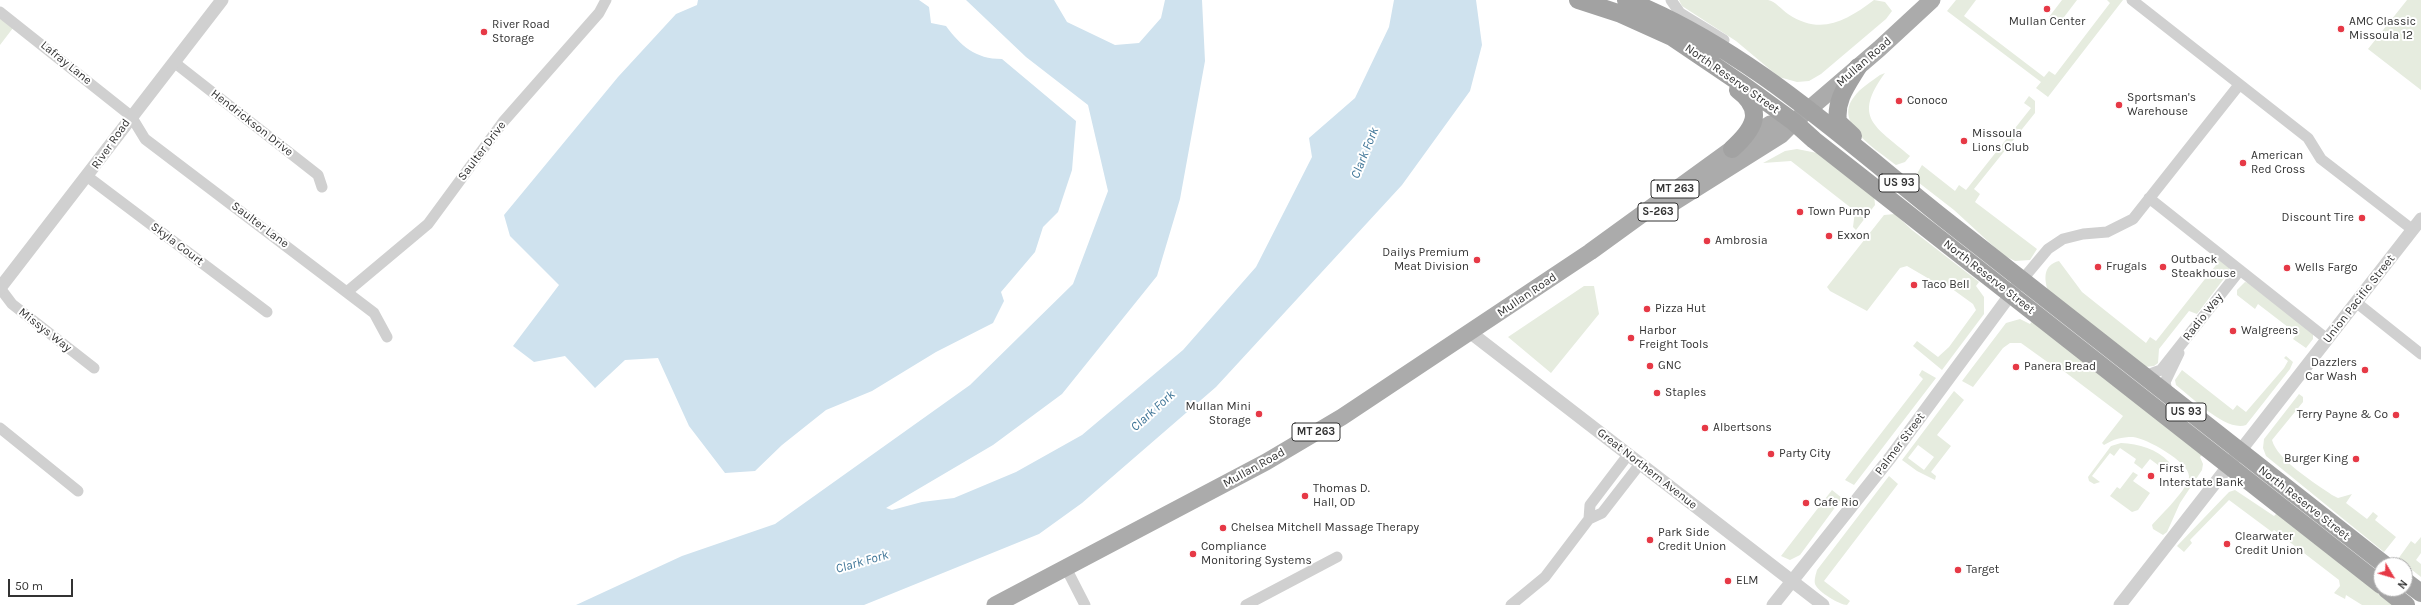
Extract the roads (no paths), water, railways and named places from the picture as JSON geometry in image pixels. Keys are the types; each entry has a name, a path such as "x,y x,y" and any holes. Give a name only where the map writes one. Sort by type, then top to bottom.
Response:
{"highway":[{"name":"North Reserve Street","path":"1578,0 1621,14 1672,38 1801,116 2022,280 2140,374 2168,397 2232,458 2373,578"},
{"name":"North Reserve Street","path":"1629,0 1685,27 1754,71 1801,116 2010,294 2232,458 2374,557"},
{"path":"1672,38 1687,54 1729,83 1751,102 1755,115 1753,123 1745,137 1732,149"},
{"path":"1858,67 1839,99 1838,122 1962,223 1990,256"},
{"path":"2396,597 2406,605"}],"main road":[{"name":"Mullan Road","path":"1620,231 1645,220 1780,136 1932,0"},
{"name":"Mullan Road","path":"995,605 1266,462 1342,417 1471,333 1620,231 1636,217 1770,124 1801,116"}],"street":[{"name":"River Road","path":"0,288 88,177 131,116 175,63 222,0"},
{"name":"Saulter Drive","path":"348,291 428,224 503,122 599,13 606,0"},
{"path":"1671,0 1680,13 1735,47 1749,61 1754,71"},
{"path":"2132,0 2308,138 2321,159 2413,230"},
{"name":"Lafray Lane","path":"0,12 131,116"},
{"name":"Hendrickson Drive","path":"175,63 318,175 322,188"},
{"path":"2022,280 2048,250 2063,239 2083,234 2107,232 2118,228 2133,219 2239,85"},
{"name":"Saulter Lane","path":"131,116 145,139 348,291 374,313 387,337"},
{"name":"Skyla Court","path":"88,177 267,312"},
{"path":"2149,198 2328,339"},
{"name":"Union Pacific Street","path":"2120,605 2232,458 2357,303 2421,219"},
{"name":"Radio Way","path":"2140,374 2150,374 2162,370 2240,270"},
{"name":"Palmer Street","path":"1773,605 1890,458 2010,294 2022,280"},
{"name":"Missys Way","path":"0,288 12,304 94,368"},
{"path":"2357,303 2421,354"},
{"name":"Great Northern Avenue","path":"1471,333 1823,605"},
{"name":"Radio Way","path":"2168,397 2166,382 2176,362 2181,344"},
{"path":"0,428 78,491"},
{"path":"1589,519 1590,505 1628,455"},
{"path":"1511,605 1545,577 1589,519 1602,513 1640,464"},
{"path":"1246,605 1337,557"},
{"path":"1066,568 1085,605"}],"water":[{"path":"698,0 919,0 929,7 931,23 946,26 957,40 976,54 984,57 1002,59 1076,121 1072,170 1058,212 1043,227 1035,252 1001,292 1004,301 993,323 936,352 872,391 826,410 782,445 755,471 725,473 689,426 658,358 625,360 595,388 565,356 534,362 513,346 559,285 510,236 504,215 618,77 676,14 697,5"},
{"name":"Clark Fork","path":"966,0 1054,0 1067,22 1115,45 1139,43 1161,18 1165,0 1202,0 1205,61 1180,199 1157,276 1062,394 993,445 886,508 892,510 922,502 954,498 1016,472 1082,435 1183,350 1256,267 1312,157 1309,138 1355,98 1389,27 1394,0 1476,0 1482,45 1470,91 1402,185 1216,387 1082,503 1039,534 864,605 576,605 682,556 775,524 970,385 1073,284 1108,191 1088,105 1026,57"}],"place":[{"name":"Mullan Center","path":"2047,9"},
{"name":"AMC Classic Missoula 12","path":"2341,29"},
{"name":"River Road Storage","path":"484,32"},
{"name":"Conoco","path":"1899,101"},
{"name":"Sportsman's Warehouse","path":"2119,105"},
{"name":"Missoula Lions Club","path":"1964,141"},
{"name":"American Red Cross","path":"2243,163"},
{"name":"Town Pump","path":"1800,212"},
{"name":"Discount Tire","path":"2362,218"},
{"name":"Exxon","path":"1829,236"},
{"name":"Ambrosia","path":"1707,241"},
{"name":"Dailys Premium Meat Division","path":"1477,260"},
{"name":"Frugals","path":"2098,267"},
{"name":"Outback Steakhouse","path":"2163,267"},
{"name":"Wells Fargo","path":"2287,268"},
{"name":"Taco Bell","path":"1914,285"},
{"name":"Pizza Hut","path":"1647,309"},
{"name":"Walgreens","path":"2233,331"},
{"name":"Harbor Freight Tools","path":"1631,338"},
{"name":"GNC","path":"1650,366"},
{"name":"Panera Bread","path":"2016,367"},
{"name":"Dazzlers Car Wash","path":"2365,370"},
{"name":"Staples","path":"1657,393"},
{"name":"Mullan Mini Storage","path":"1259,414"},
{"name":"Terry Payne & Co","path":"2396,415"},
{"name":"Albertsons","path":"1705,428"},
{"name":"Party City","path":"1771,454"},
{"name":"Burger King","path":"2356,459"},
{"name":"First Interstate Bank","path":"2151,476"},
{"name":"Thomas D. Hall, OD","path":"1305,496"},
{"name":"Cafe Rio","path":"1806,503"},
{"name":"Chelsea Mitchell Massage Therapy","path":"1223,528"},
{"name":"Park Side Credit Union","path":"1650,540"},
{"name":"Clearwater Credit Union","path":"2227,544"},
{"name":"Compliance Monitoring Systems","path":"1193,554"},
{"name":"Target","path":"1958,570"},
{"name":"ELM","path":"1728,581"}]}
